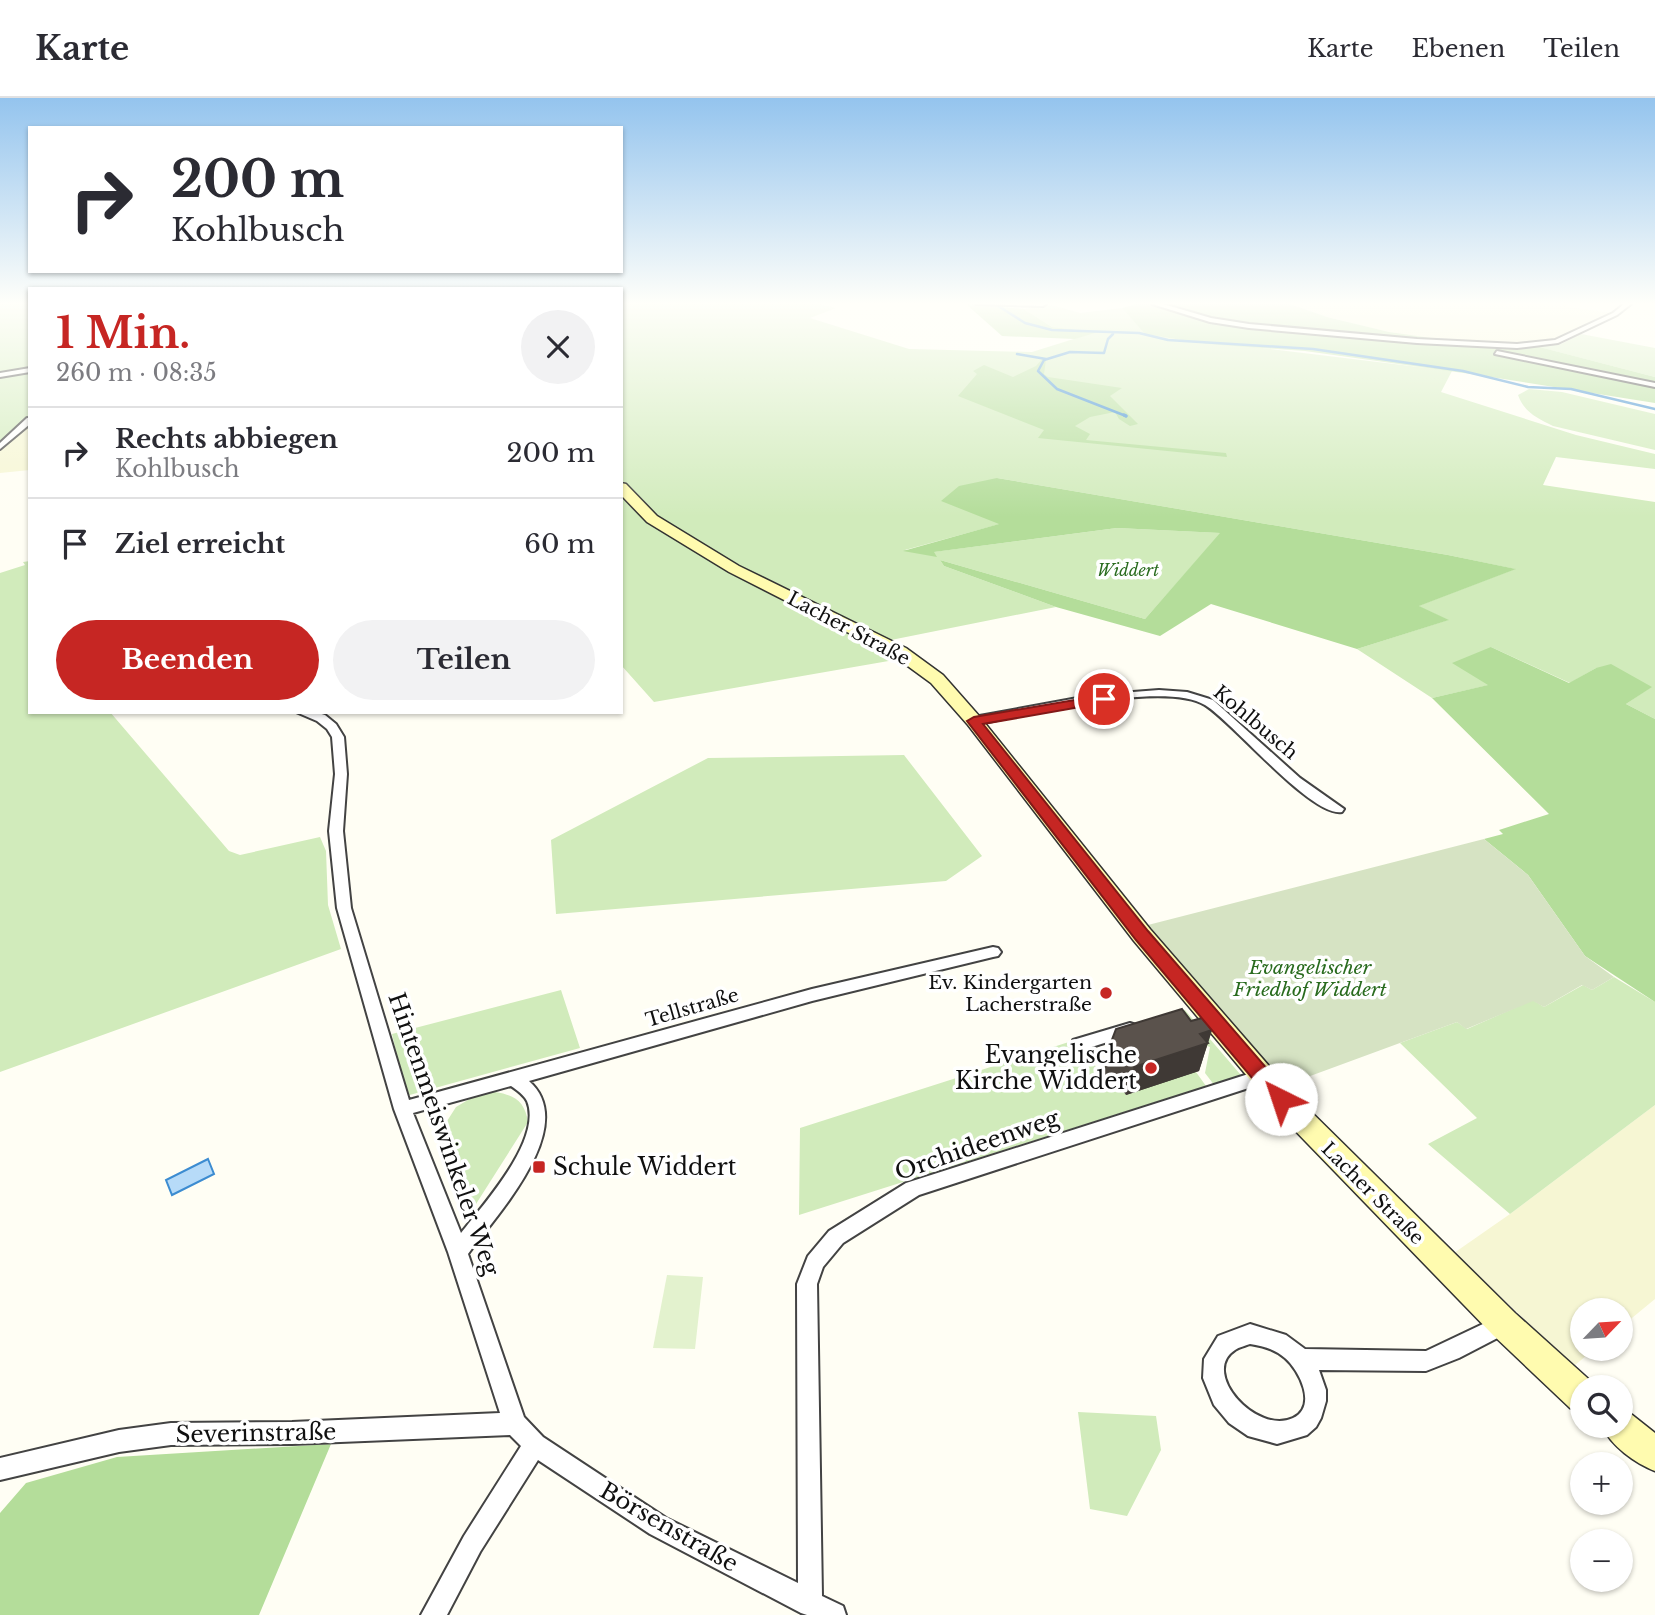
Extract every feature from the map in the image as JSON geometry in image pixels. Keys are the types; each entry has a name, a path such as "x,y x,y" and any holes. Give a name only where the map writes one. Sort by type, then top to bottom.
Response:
{"street":[{"path":"1611,375 1655,385"},
{"path":"0,447 28,422"},
{"name":"Lacher Straße","path":"623,489 652,519 734,569 912,659 937,679 974,721 1131,921 1193,1008 1504,1324 1570,1385"},
{"name":"Kohlbusch","path":"974,721 1127,696 1169,693 1192,696 1209,702 1295,781 1337,809"},
{"name":"Hintenmeiswinkeler Weg","path":"308,714 321,718 332,727 338,737 341,774 336,831 340,889 377,1028 403,1109 458,1252 515,1424"},
{"name":"Tellstraße","path":"403,1109 812,995 993,952"},
{"path":"1079,1045 1148,1023"},
{"name":"Orchideenweg","path":"810,1604 807,1284 810,1269 821,1253 844,1230 919,1186 1261,1077"},
{"path":"458,1252 519,1167 536,1133 535,1101 527,1088 514,1078"},
{"path":"1300,1359 1312,1379 1315,1406 1310,1417 1290,1431 1272,1432 1249,1424 1226,1404 1213,1379 1213,1364 1217,1352 1225,1342 1236,1336 1265,1336 1280,1342 1300,1359 1426,1361 1452,1351 1504,1324"},
{"name":"Börsenstraße","path":"515,1424 535,1446 659,1526 834,1615"},
{"name":"Severinstraße","path":"0,1469 120,1441 171,1434 292,1433 515,1424"},
{"path":"1633,1437 1655,1454"},
{"path":"433,1615 471,1544 535,1446"}],"green space":[{"path":"0,375 28,375 28,418 0,444"},
{"name":"Widdert","path":"623,375 1450,375 1441,392 1576,435 1655,454 1655,469 1556,457 1543,485 1655,502 1655,719 1626,704 1651,687 1596,668 1570,683 1491,647 1489,685 1432,698 1357,649 1448,620 1418,606 1515,569 1448,555 997,478 1000,524 905,550 933,552 1117,528 1221,533 1145,619 940,560 944,566 1056,607 886,641 734,564 656,518 623,481"},
{"path":"976,375 1013,377 1045,375 1122,388 1110,396 1138,424 1130,426 1119,419 1115,412 1090,417 1075,426 1090,434 1086,440 1226,453 1227,457 1038,438 1044,430 958,396"},
{"path":"1478,375 1647,375 1655,377 1655,403"},
{"path":"1529,389 1562,392 1655,414 1655,450 1553,426 1536,417 1524,406 1518,395"},
{"path":"28,428 28,470 0,473 0,450"},
{"path":"997,478 1516,569 1419,606 1449,620 1357,649 1211,604 1160,636 1056,607 944,566 940,560 1145,619 1220,533 1117,528 934,552 937,557 903,551 999,524 941,501 959,486"},
{"path":"623,494 778,595 900,659 654,702 623,667"},
{"path":"28,561 28,714 112,714 229,851 240,855 320,837 326,851 328,905 341,949 0,1072 0,573 25,565 23,562"},
{"path":"1491,647 1569,683 1596,668 1611,664 1652,687 1626,704 1655,719 1655,1002 1585,956 1528,875 1484,839 1503,834 1499,830 1549,814 1432,698 1488,685 1452,663"},
{"path":"904,755 982,856 946,881 556,914 551,840 708,758"},
{"name":"Evangelischer Friedhof Widdert","path":"1484,839 1528,875 1585,956 1614,977 1592,990 1582,985 1544,1007 1533,1001 1466,1029 1457,1022 1283,1086 1144,926"},
{"path":"1614,977 1655,1002 1655,1105 1510,1214 1428,1144 1477,1118 1400,1043 1457,1022 1467,1029 1533,1000 1544,1007 1583,985 1592,990"},
{"path":"561,990 580,1048 406,1096 392,1034"},
{"path":"1185,1010 1246,1081 1218,1090 1205,1073 1210,1047 1171,1034 1159,1019"},
{"path":"1075,1040 1097,1068 1117,1062 1196,1072 1206,1086 799,1215 800,1128"},
{"path":"495,1092 518,1101 528,1122 476,1204 462,1208 439,1146 442,1129 456,1107 478,1094"},
{"path":"1655,1105 1655,1299 1633,1317 1633,1298 1570,1298 1570,1362 1579,1362 1574,1366 1454,1253"},
{"path":"667,1275 703,1277 695,1349 653,1348"},
{"path":"1078,1412 1156,1416 1161,1450 1127,1516 1090,1509"},
{"path":"331,1444 259,1615 0,1615 0,1513 26,1483 117,1457"}],"water":[{"path":"208,1159 214,1174 172,1195 166,1180"}],"building":[{"path":"1182,1009 1191,1021 1202,1018 1212,1030 1200,1034 1208,1043 1134,1067 1129,1060 1116,1056 1110,1045 1116,1029"}],"waterway":[{"path":"1042,375 1057,389 1126,416 1124,415"},
{"path":"1478,375 1528,387 1571,389 1655,409"}],"place":[{"name":"Ev. Kindergarten Lacherstraße","path":"1106,993"},
{"name":"Evangelische Kirche Widdert","path":"1151,1068"},
{"name":"Schule Widdert","path":"539,1167"}],"route":[{"path":"1104,699 974,721 1142,935 1281,1099"}]}
